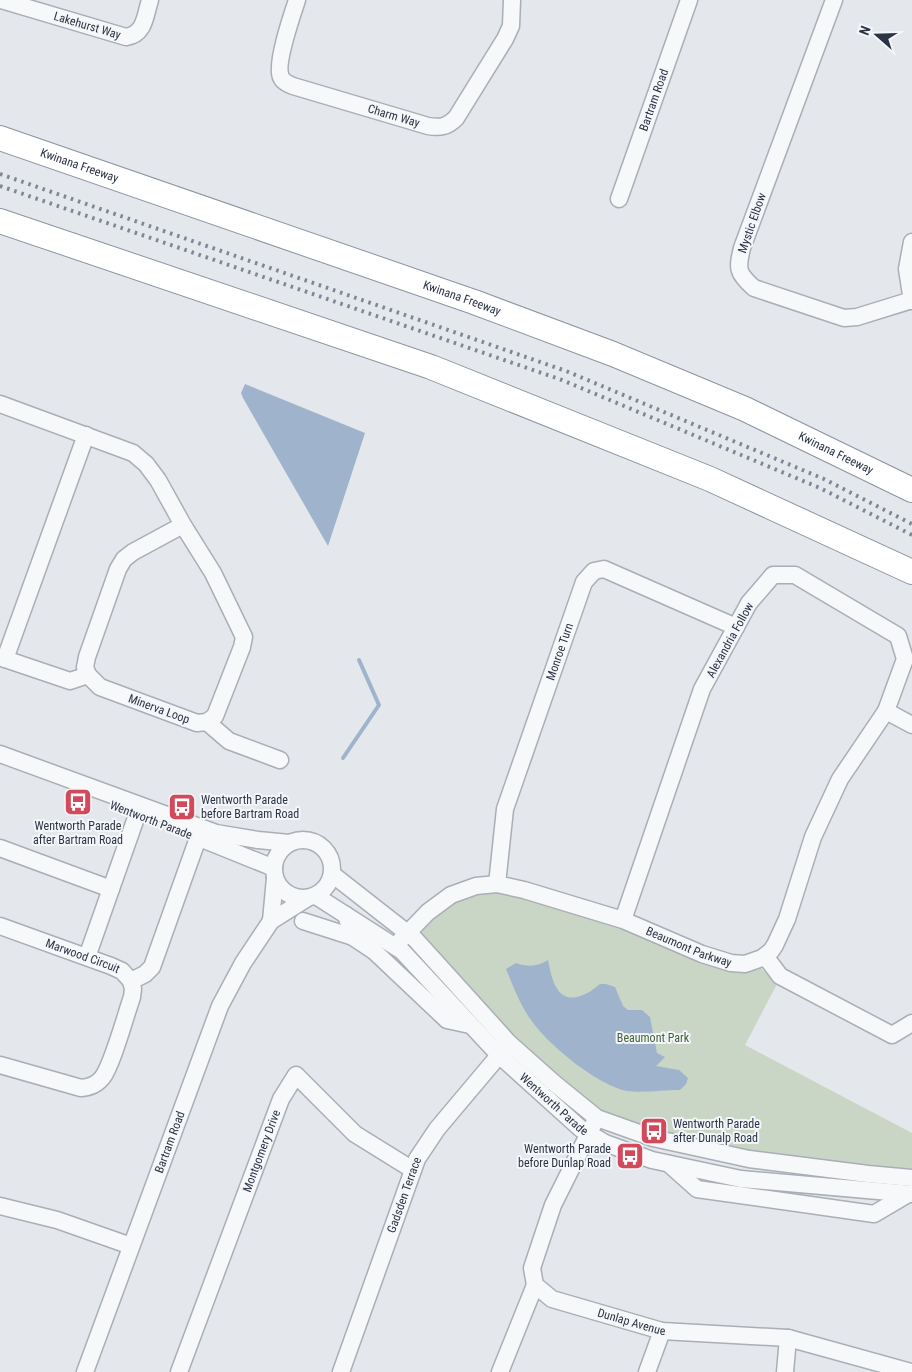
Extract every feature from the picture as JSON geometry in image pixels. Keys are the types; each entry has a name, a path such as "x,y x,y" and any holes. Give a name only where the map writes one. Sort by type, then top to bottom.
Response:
{"highway":[{"name":"Kwinana Freeway","path":"0,138 474,302 613,354 745,409 912,490"},
{"path":"0,221 431,367 710,479 912,572"}],"street":[{"name":"Lakehurst Way","path":"0,0 126,37 135,36 141,31 150,0"},
{"name":"Charm Way","path":"297,0 279,63 280,76 284,82 302,89 437,127 448,125 456,118 505,39 510,26 512,0"},
{"name":"Bartram Road","path":"619,199 689,0"},
{"name":"Mystic Elbow","path":"834,0 742,248 738,264 743,278 754,288 844,318 857,318 912,301"},
{"path":"912,242 907,270 912,301"},
{"name":"Minerva Loop","path":"2,409 86,435 133,453 146,464 158,480 213,573 244,637 242,647 215,716 207,722 197,723 100,687 88,675"},
{"path":"86,435 3,658 70,681 88,675 85,667 87,658 118,569 124,559 133,552 183,525"},
{"name":"Monroe Turn","path":"497,884 505,810 578,596 584,582 594,571 604,569 736,627"},
{"name":"Alexandria Follow","path":"623,920 702,689 749,603 773,574 795,575 898,636 905,658 886,711"},
{"path":"912,725 886,711 840,779 813,837 787,919 775,945 765,956 780,976 892,1035 912,1023"},
{"path":"207,722 229,742 280,760"},
{"name":"Wentworth Parade","path":"0,754 216,833 258,840 289,843 303,840 317,843 328,853 331,860 332,874 415,939 504,1049 581,1129 605,1143 652,1160 741,1179 910,1194"},
{"name":"Wentworth Parade","path":"0,764 198,838 274,873 280,887 287,894 296,898 311,897 346,915 402,950 470,1025 554,1083 597,1118 653,1138 749,1159 912,1178"},
{"path":"87,957 137,815"},
{"path":"131,980 145,974 152,967 198,838"},
{"path":"274,873 276,858 289,843"},
{"path":"0,848 111,889"},
{"name":"Bartram Road","path":"271,921 274,873"},
{"path":"311,897 323,890 329,883 332,874"},
{"name":"Beaumont Parkway","path":"395,946 428,912 451,895 476,886 497,884 524,890 623,920 702,954 731,963 745,964 765,956"},
{"name":"Bartram Road","path":"85,1372 220,1006 243,962 271,921 311,897"},
{"path":"346,915 353,937"},
{"path":"303,921 353,937 374,951 447,1020 470,1025"},
{"name":"Marwood Circuit","path":"0,926 122,971 131,980 133,989 121,1032 103,1076 95,1084 81,1088 0,1065"},
{"name":"Gadsden Terrace","path":"341,1372 417,1159 437,1129 504,1049"},
{"name":"Montgomery Drive","path":"179,1372 281,1099 296,1075 355,1134 413,1170"},
{"path":"500,1372 536,1285 532,1268 553,1205 597,1118"},
{"path":"667,1163 697,1189 874,1214 910,1194"},
{"path":"1,1209 56,1220 131,1246"},
{"name":"Dunlap Avenue","path":"536,1285 552,1299 662,1331 788,1338 911,1372"},
{"path":"647,1372 662,1331"},
{"path":"785,1372 788,1338"}],"green space":[{"name":"Beaumont Park","path":"497,889 614,926 714,967 735,970 759,966 777,984 745,1045 912,1133 912,1173 812,1163 669,1139 608,1115 584,1100 545,1070 426,944 422,934 424,924 430,916 468,894"}],"water":[{"path":"245,384 365,433 328,546 243,398 241,393"},
{"path":"548,960 554,983 563,995 573,998 591,991 600,984 606,984 615,987 623,1006 628,1010 642,1010 650,1017 657,1053 665,1057 656,1066 679,1070 688,1078 686,1084 680,1090 627,1091 603,1082 563,1054 541,1033 525,1011 506,969 516,963 532,966"}],"waterway":[{"path":"343,758 379,705 359,660"}],"railway":[{"path":"0,174 566,371 824,479 912,524"},
{"path":"0,186 562,380 820,488 912,535"}],"place":[{"name":"Wentworth Parade after Bartram Road","path":"78,802"},
{"name":"Wentworth Parade before Bartram Road","path":"182,807"},
{"name":"Wentworth Parade after Dunalp Road","path":"654,1131"},
{"name":"Wentworth Parade before Dunlap Road","path":"630,1156"}]}
